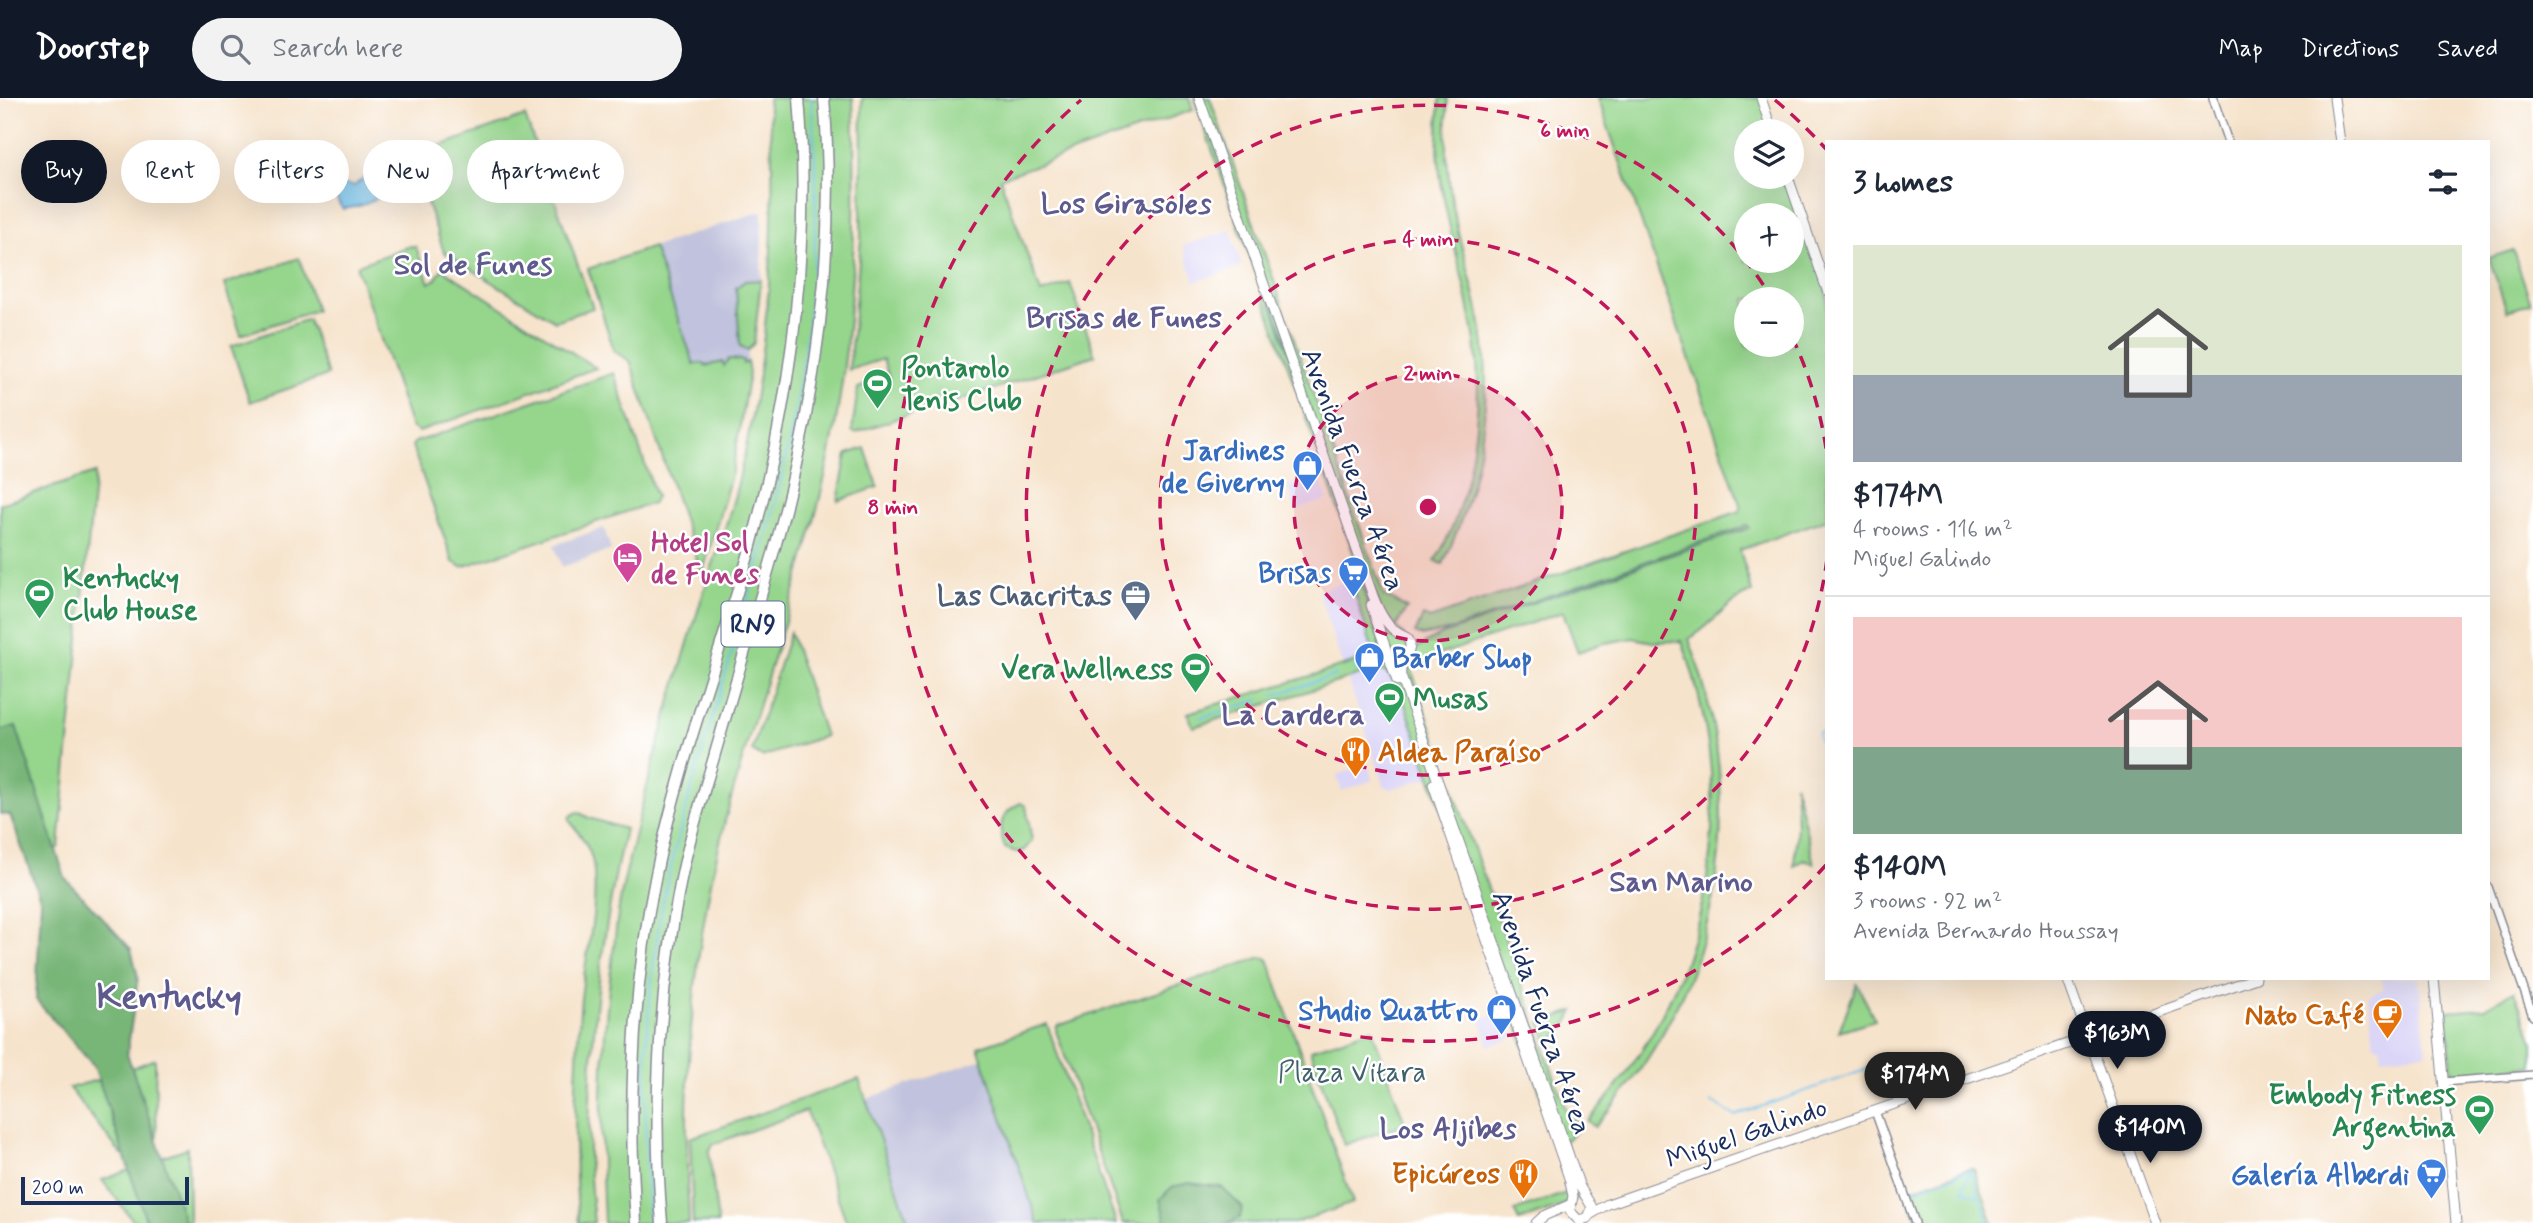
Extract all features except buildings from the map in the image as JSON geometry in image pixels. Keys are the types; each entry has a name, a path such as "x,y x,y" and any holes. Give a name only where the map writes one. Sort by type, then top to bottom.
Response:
{"highway":[{"name":"RN9","path":"636,1223 631,1140 632,1077 646,933 670,813 751,546 775,451 786,389 800,255 802,198 799,98"},
{"name":"RN9","path":"662,1223 657,1117 661,1027 669,949 692,834 776,546 804,427 815,361 824,264 827,188 824,98"}],"main road":[{"name":"Avenida Fuerza Aérea","path":"1197,98 1373,596 1381,615 1397,633 1409,641 1410,649 1401,664 1401,676 1571,1184 1570,1211 1577,1220"},
{"name":"Avenida Fuerza Aérea","path":"1197,98 1496,956 1580,1187 1592,1207 1591,1218"},
{"path":"1761,98 1768,119"},
{"path":"2334,98 2340,140"},
{"path":"1792,189 1825,284"},
{"path":"1397,633 1387,640 1387,649 1397,657 1406,654"},
{"path":"2068,980 2155,1223"},
{"name":"Miguel Galindo","path":"1591,1218 1608,1204 2250,980"},
{"path":"2434,980 2456,1223"},
{"path":"1536,1223 1577,1199 1588,1200"},
{"name":"Miguel Galindo","path":"1588,1200 1608,1204"},
{"path":"1536,1223 1562,1216 1577,1220 1591,1218"}],"street":[{"path":"2213,98 2227,140"},
{"path":"2492,909 2533,1016"},
{"path":"2443,1082 2533,1075"},
{"path":"1875,1111 1915,1223"}],"shaded area":[{"path":"762,211 761,289 754,343 748,350 749,373 732,472 653,247"},
{"path":"1230,230 1242,266 1195,282 1183,246"},
{"name":"Jardines de Giverny","path":"1319,476 1327,500 1296,510 1288,486"},
{"path":"604,528 611,550 562,567 554,545"},
{"path":"1361,577 1375,615 1382,647 1373,657 1343,666 1318,591"},
{"path":"1379,670 1390,675 1400,690 1430,777 1391,789 1384,786 1348,679"},
{"name":"Aldea Paraíso","path":"1368,765 1373,780 1342,791 1336,775"},
{"path":"2382,980 2419,980 2426,1053 2381,1057 2380,1045 2374,1045 2368,995 2384,989"},
{"path":"1504,1011 1513,1038 1489,1046 1480,1019"},
{"path":"982,1059 1038,1223 909,1223 866,1099"}],"green space":[{"path":"768,98 853,98 852,276 838,409 807,548 723,829 703,926 688,1074 689,1223 604,1223 604,1051 618,912 657,748 733,502 756,392 771,244"},
{"path":"862,98 1189,98 1193,110 1000,178 1041,293 1070,283 1095,355 952,403 950,400 855,433 852,431 858,388 889,377 883,359 849,370 861,239"},
{"path":"1194,98 1199,98 1377,606 1403,634 1409,652 1440,635 1749,528 1747,526 1450,630 1422,636 1415,633 1423,616 1430,619 1740,511 1741,507 1598,98 1761,98 1768,119 1734,119 1734,189 1792,189 1797,203 1734,203 1734,273 1804,273 1804,223 1825,284 1825,520 1740,550 1752,592 1743,596 1689,639 1708,705 1719,770 1720,834 1713,897 1697,958 1671,1017 1638,1073 1595,1127 1588,1121 1630,1068 1663,1013 1688,955 1704,894 1712,833 1711,769 1701,705 1682,641 1653,642 1633,638 1600,644 1578,652 1563,612 1415,663 1411,669 1567,1113 1581,1127 1564,1142 1584,1198 1574,1200 1536,1080 1400,690 1390,676 1384,671 1376,670 1193,727 1188,713 1373,657 1382,647 1375,615"},
{"path":"1201,98 1210,98 1384,596 1407,608 1395,626 1381,610"},
{"path":"1440,98 1448,98 1446,133 1452,202 1480,318 1486,390 1480,449 1473,479 1465,508 1443,564 1435,561 1454,523 1473,452 1478,377 1470,313 1440,174"},
{"path":"525,116 534,140 467,140 467,203 556,203 593,308 555,321 444,252 427,203 453,203 453,141"},
{"path":"410,246 416,247 429,283 435,280 442,269 596,368 419,432 411,427 357,269 358,265"},
{"path":"653,247 694,364 704,363 705,366 723,362 724,366 729,359 743,360 743,364 747,362 749,373 732,472 702,575 630,361 614,351 588,269"},
{"path":"2513,250 2531,303 2507,311 2490,258"},
{"path":"299,258 316,310 241,335 224,284"},
{"path":"761,280 754,343 748,350 740,346 736,288 745,281"},
{"path":"308,319 328,375 250,402 231,346"},
{"path":"614,373 656,497 653,503 462,567 453,562 412,446 415,442"},
{"path":"865,448 878,487 838,501 847,454"},
{"name":"Kentucky Club House","path":"95,473 59,846 52,855 0,736 0,504"},
{"path":"1355,583 1362,586 1380,643 1374,654 1353,587 1349,585"},
{"path":"790,632 825,736 762,757 752,751"},
{"path":"16,726 65,878 131,949 138,977 127,1054 185,1223 147,1223 94,1066 36,1000 41,901 10,815 0,814 0,731"},
{"path":"1795,783 1814,864 1804,859 1794,866 1797,825"},
{"path":"1021,803 1026,806 1032,841 1023,851 1016,852 1005,848 1001,827 1009,811"},
{"path":"578,812 625,829 609,909 594,1031 589,1153 594,1223 579,1223 576,1170 580,1010 595,889 589,851 569,820 570,816"},
{"path":"1262,957 1268,959 1353,1203 1295,1223 1123,1223 1056,1031 1057,1026"},
{"path":"1857,984 1875,1020 1839,1031"},
{"path":"2514,991 2533,1041 2533,1066 2452,1073 2447,1011 2484,1008"},
{"path":"1574,1011 1569,1021 1549,1046 1541,1022"},
{"path":"1047,1024 1116,1223 1038,1223 978,1047"},
{"name":"Plaza Vitara","path":"1372,1029 1405,1124 1344,1145 1310,1050"},
{"path":"155,1059 157,1147 122,1072"},
{"path":"108,1077 134,1152 122,1155 69,1088"},
{"path":"859,1079 909,1223 847,1223 806,1111 713,1144 709,1152 718,1223 693,1223 690,1138"},
{"path":"188,1148 189,1223 173,1223 152,1160"},
{"path":"138,1167 158,1223 135,1223 102,1180"},
{"path":"1971,1168 1993,1223 1918,1223 1908,1195 1910,1190"},
{"path":"1189,1183 1221,1187 1242,1207 1240,1218 1226,1223 1166,1223 1160,1199 1172,1187"},
{"path":"1569,1192 1567,1202 1563,1206 1519,1221 1514,1211"}],"water":[{"path":"363,178 363,203 368,203 343,209 339,203 349,203 349,185 354,186"}],"waterway":[{"path":"649,1223 646,1087 655,951 662,906 685,811 761,555 796,408 813,276 815,187 811,98"},
{"path":"1354,669 1380,661"},
{"path":"1274,695 1336,675"},
{"path":"1200,718 1259,700"},
{"path":"1825,731 1818,734 1825,757"},
{"path":"2063,980 2081,1034"},
{"path":"1711,1102 1735,1116 1896,1059"},
{"path":"1970,1170 1989,1223"},
{"path":"1954,1176 1969,1171"},
{"path":"1970,1171 1962,1190 1978,1196"},
{"path":"1921,1223 1911,1191 1952,1177"}],"place":[{"name":"Pontarolo Tenis Club","path":"878,410"},
{"name":"Jardines de Giverny","path":"1308,493"},
{"name":"Hotel Sol de Funes","path":"628,584"},
{"name":"Brisas","path":"1354,599"},
{"name":"Kentucky Club House","path":"40,620"},
{"name":"Las Chacritas","path":"1135,622"},
{"name":"Barber Shop","path":"1369,684"},
{"name":"Vera Wellness","path":"1196,695"},
{"name":"Musas","path":"1390,725"},
{"name":"Aldea Paraíso","path":"1355,778"},
{"name":"Studio Quattro","path":"1501,1037"},
{"name":"Nato Café","path":"2387,1041"},
{"name":"Embody Fitness Argentina","path":"2479,1137"},
{"name":"Epicúreos","path":"1523,1200"},
{"name":"Galería Alberdi","path":"2432,1201"}],"district":[{"name":"Los Girasoles","path":"1126,203"},
{"name":"Sol de Funes","path":"473,264"},
{"name":"Brisas de Funes","path":"1124,317"},
{"name":"La Cardera","path":"1293,714"},
{"name":"San Marino","path":"1681,881"},
{"name":"Kentucky","path":"169,996"},
{"name":"Los Aljibes","path":"1448,1128"}]}
